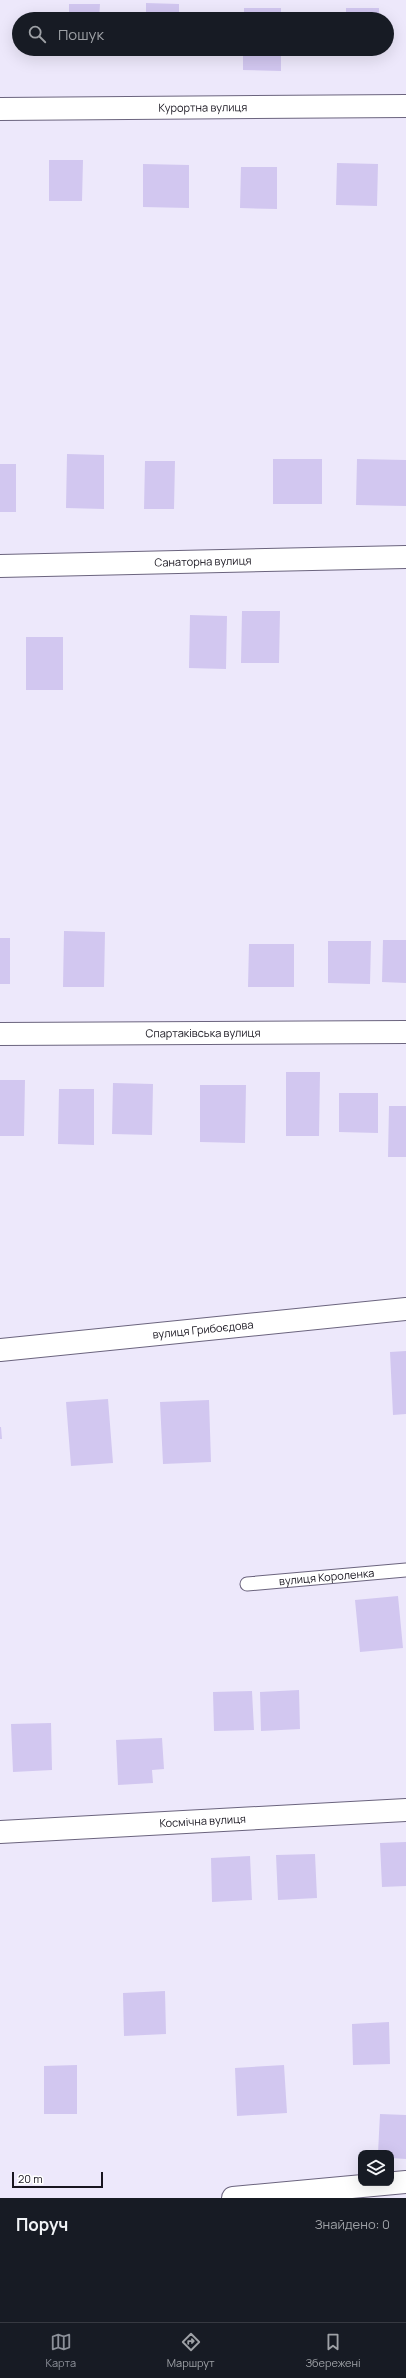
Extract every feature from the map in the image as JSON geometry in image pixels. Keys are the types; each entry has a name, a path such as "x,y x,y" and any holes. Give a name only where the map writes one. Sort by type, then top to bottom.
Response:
{"street":[{"name":"Курортна вулиця","path":"0,109 406,106"},
{"name":"Санаторна вулиця","path":"0,566 406,557"},
{"name":"Спартаківська вулиця","path":"0,1034 406,1032"},
{"name":"вулиця Грибоєдова","path":"0,1350 406,1310"},
{"name":"Космічна вулиця","path":"0,1832 406,1810"},
{"path":"233,2198 406,2182"}],"lane":[{"name":"вулиця Короленка","path":"247,1584 406,1570"}],"building":[{"path":"146,3 179,4 179,12 146,12"},
{"path":"69,4 100,4 99,12 69,12"},
{"path":"244,8 281,8 281,12 244,12"},
{"path":"346,8 379,8 379,12 346,12"},
{"path":"243,56 281,56 281,71 243,70"},
{"path":"49,160 83,160 82,201 49,201"},
{"path":"337,163 378,164 377,206 336,205"},
{"path":"143,164 189,165 189,208 143,207"},
{"path":"241,167 277,167 277,209 240,208"},
{"path":"67,454 104,455 104,509 66,508"},
{"path":"273,459 322,459 322,504 273,504"},
{"path":"357,459 406,460 406,506 356,505"},
{"path":"145,461 175,461 174,509 144,509"},
{"path":"0,464 16,464 16,512 0,512"},
{"path":"242,611 280,611 279,663 241,663"},
{"path":"190,615 227,616 226,669 189,668"},
{"path":"26,637 63,637 63,690 26,690"},
{"path":"64,931 105,932 104,987 63,987"},
{"path":"0,938 10,938 10,984 0,984"},
{"path":"383,940 406,940 406,983 382,982"},
{"path":"328,941 371,941 370,984 328,983"},
{"path":"249,944 294,944 294,987 248,987"},
{"path":"286,1072 320,1072 319,1136 286,1136"},
{"path":"0,1080 25,1080 24,1136 0,1136"},
{"path":"113,1083 153,1084 152,1135 112,1134"},
{"path":"200,1085 246,1085 245,1143 200,1142"},
{"path":"59,1089 94,1089 94,1145 58,1144"},
{"path":"339,1093 378,1093 378,1133 339,1132"},
{"path":"389,1106 406,1106 406,1157 388,1157"},
{"path":"406,1351 406,1414 393,1415 390,1352"},
{"path":"108,1399 113,1463 71,1466 66,1402"},
{"path":"209,1400 211,1462 163,1464 160,1402"},
{"path":"1,1427 2,1439 0,1439"},
{"path":"398,1596 403,1648 360,1652 355,1600"},
{"path":"299,1690 300,1729 261,1731 260,1692"},
{"path":"252,1691 254,1730 214,1731 213,1692"},
{"path":"51,1723 52,1770 13,1772 11,1724"},
{"path":"162,1738 164,1769 152,1770 153,1783 118,1785 116,1740"},
{"path":"406,1842 406,1886 382,1887 380,1843"},
{"path":"315,1854 317,1898 278,1900 276,1855"},
{"path":"250,1856 252,1900 212,1902 211,1858"},
{"path":"165,1991 166,2034 124,2036 123,1993"},
{"path":"389,2022 390,2064 353,2065 352,2024"},
{"path":"77,2065 77,2114 44,2114 44,2066"},
{"path":"284,2065 287,2113 237,2116 235,2068"},
{"path":"380,2114 406,2115 406,2159 394,2158 394,2150 378,2150"}]}
